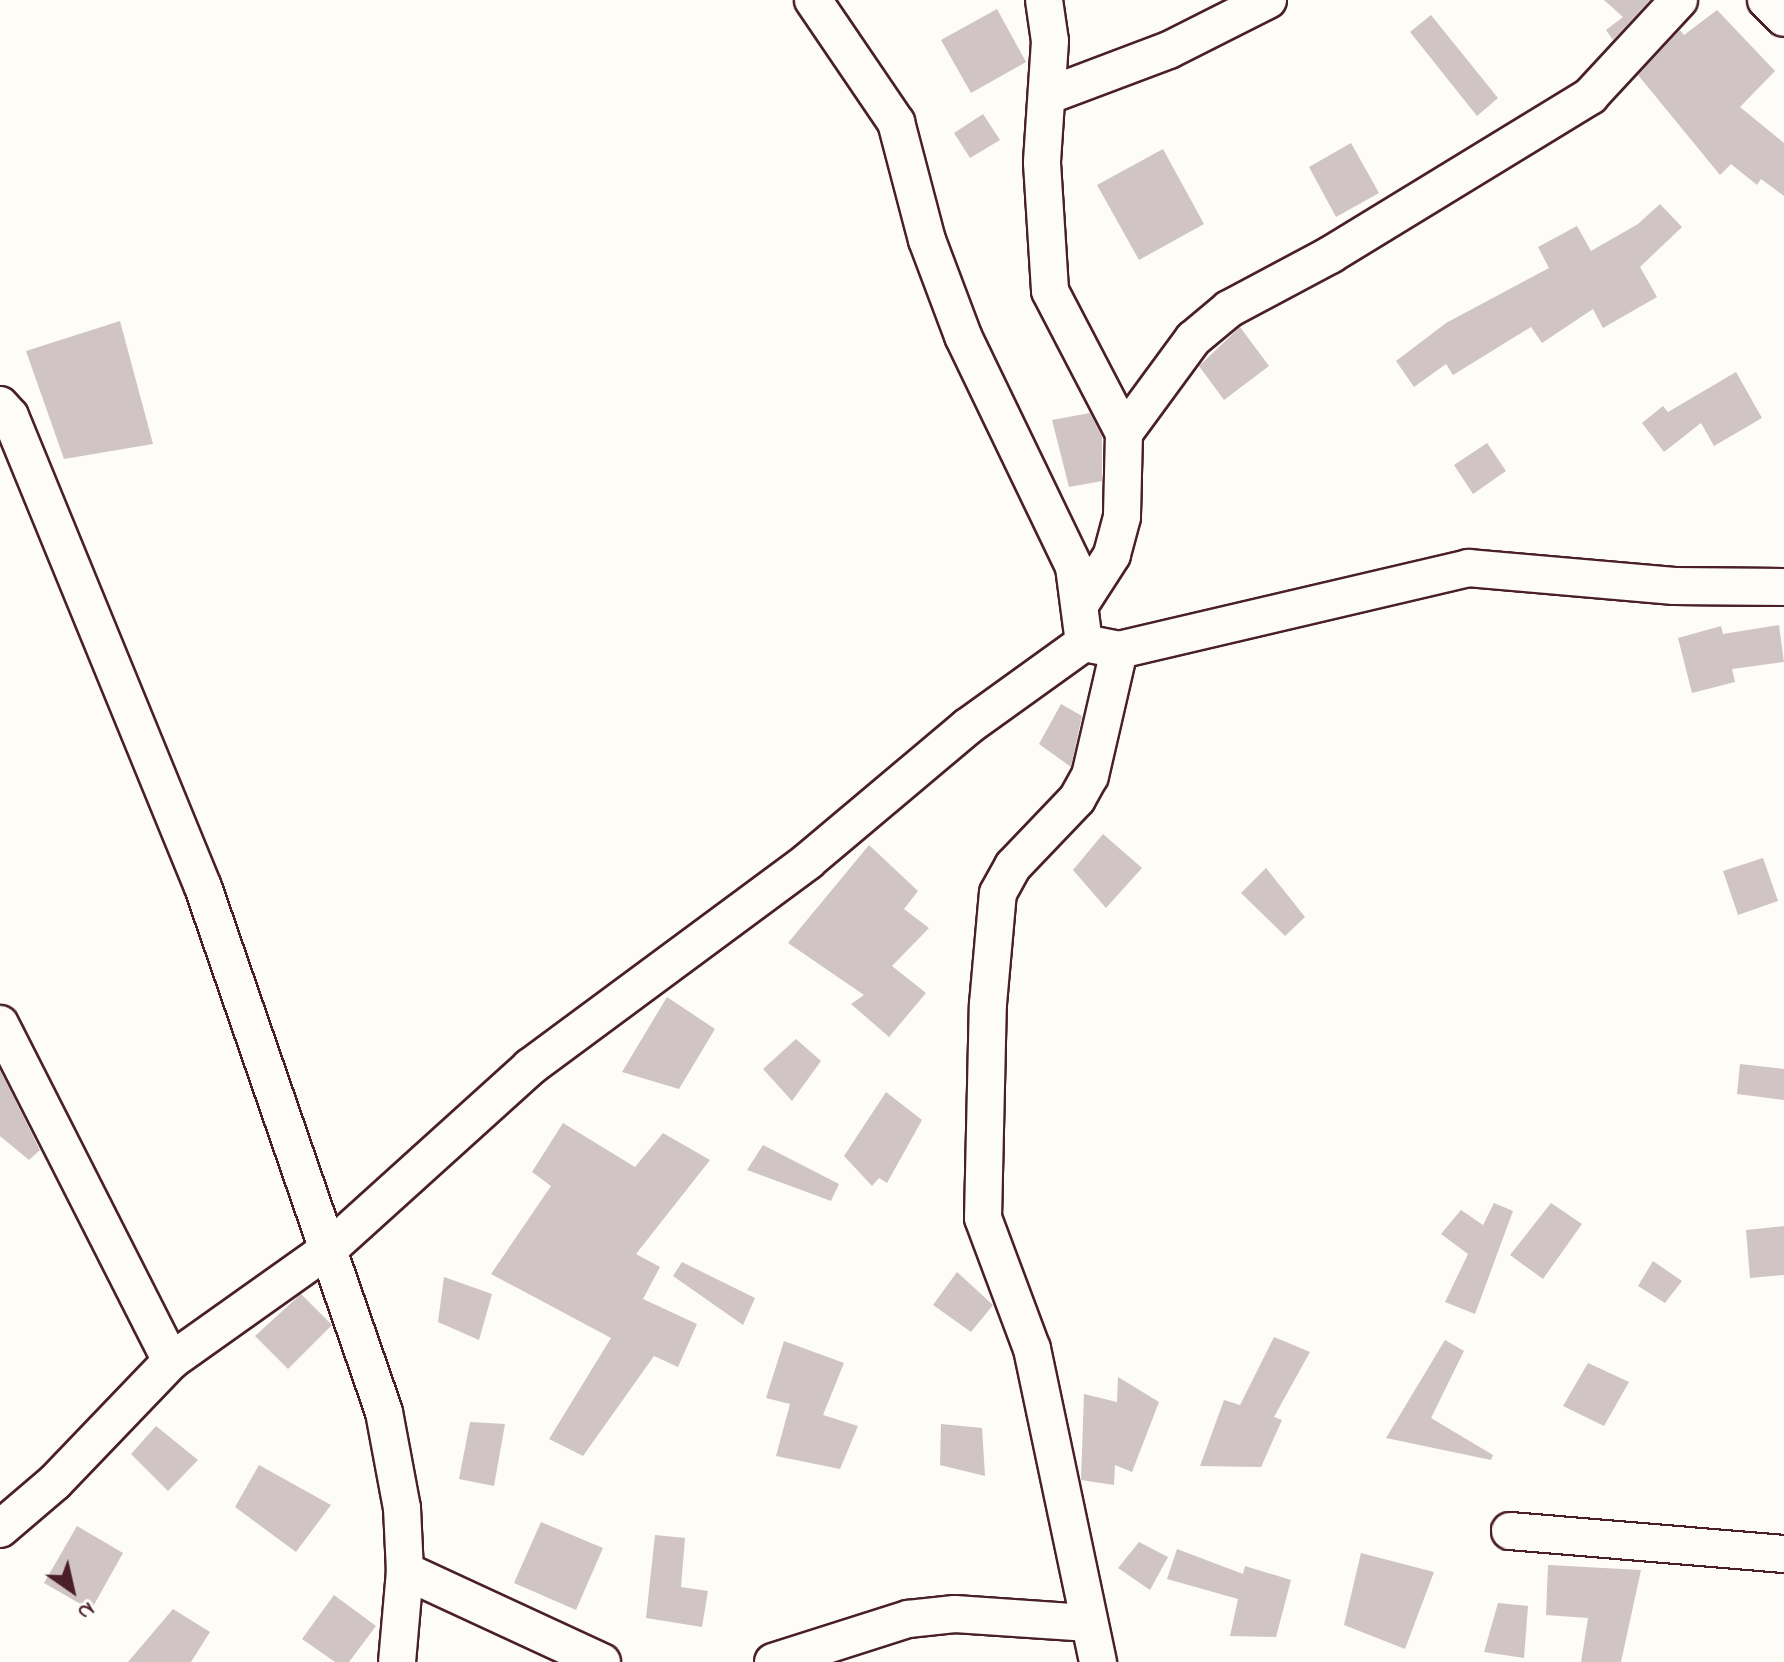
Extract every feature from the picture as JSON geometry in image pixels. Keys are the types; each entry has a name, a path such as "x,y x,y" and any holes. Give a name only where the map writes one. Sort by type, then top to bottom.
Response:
{"street":[{"path":"813,0 896,122 927,240 963,336 1074,567 1084,643"},
{"path":"1044,0 1050,41 1042,163 1050,291 1124,433 1122,517 1112,555 1081,603"},
{"path":"1047,96 1169,50 1268,0"},
{"path":"1124,433 1193,339 1229,309 1330,255 1590,96 1679,0"},
{"path":"1766,0 1784,18"},
{"path":"0,405 10,416 203,887 330,1248 384,1412 402,1508 405,1571 397,1662"},
{"path":"0,1529 55,1482 171,1361 330,1248 530,1067 808,861 967,727 1084,643 1119,650 1468,568 1674,586 1784,587"},
{"path":"1098,1662 1086,1623 1032,1349 983,1218 988,1004 998,893 1013,866 1077,799 1090,776 1119,650"},
{"path":"0,1024 171,1361"},
{"path":"1510,1531 1784,1554"},
{"path":"405,1571 602,1662"},
{"path":"773,1662 908,1619 955,1614 1086,1623"}],"building":[{"path":"1604,0 1650,0 1613,40 1606,30 1623,17"},
{"path":"997,9 1026,62 971,93 941,40"},
{"path":"1717,10 1775,71 1740,107 1784,143 1784,196 1761,179 1757,185 1731,164 1720,175 1638,75 1680,30 1684,35"},
{"path":"1431,15 1498,98 1477,116 1410,32"},
{"path":"983,114 1000,140 970,158 954,133"},
{"path":"1351,143 1379,193 1336,217 1309,167"},
{"path":"1163,149 1204,224 1139,260 1097,185"},
{"path":"1660,204 1682,227 1640,267 1657,297 1603,328 1593,309 1542,343 1531,327 1453,375 1446,364 1414,387 1396,361 1446,323 1549,268 1538,247 1577,226 1591,251 1638,224"},
{"path":"120,321 153,444 64,459 26,351"},
{"path":"1240,327 1269,366 1224,400 1199,366"},
{"path":"1736,372 1762,418 1714,446 1701,423 1664,452 1642,423 1663,406 1668,412"},
{"path":"1090,413 1102,436 1102,481 1069,487 1052,420"},
{"path":"1487,443 1506,471 1473,494 1454,465"},
{"path":"1779,625 1784,662 1732,669 1735,682 1692,693 1678,638 1721,626 1723,634"},
{"path":"1061,704 1082,716 1071,767 1039,744"},
{"path":"1103,834 1142,868 1106,908 1073,870"},
{"path":"869,845 918,891 904,909 929,928 892,966 926,993 889,1037 851,1004 864,995 788,943"},
{"path":"1763,858 1778,901 1738,915 1723,871"},
{"path":"1266,868 1305,917 1285,936 1241,893"},
{"path":"667,997 715,1029 679,1089 622,1072"},
{"path":"796,1039 821,1061 792,1101 763,1069"},
{"path":"1740,1064 1784,1069 1784,1100 1737,1094"},
{"path":"0,1070 40,1150 29,1160 0,1136"},
{"path":"886,1092 922,1120 887,1183 879,1178 872,1186 844,1156"},
{"path":"563,1123 635,1167 663,1133 710,1160 636,1254 660,1267 643,1299 697,1324 678,1367 654,1356 583,1456 549,1439 611,1338 491,1274 551,1186 532,1172"},
{"path":"763,1145 839,1184 831,1201 747,1170"},
{"path":"1494,1203 1513,1211 1475,1314 1445,1302 1468,1254 1441,1234 1461,1210 1483,1225"},
{"path":"1551,1203 1582,1224 1543,1279 1510,1255"},
{"path":"1784,1226 1784,1275 1750,1278 1746,1230"},
{"path":"1653,1261 1682,1281 1665,1303 1638,1286"},
{"path":"682,1262 755,1298 743,1325 673,1276"},
{"path":"957,1272 993,1305 971,1332 933,1305"},
{"path":"444,1277 492,1294 479,1340 438,1322"},
{"path":"301,1294 332,1325 288,1369 255,1336"},
{"path":"1274,1337 1310,1352 1274,1417 1282,1420 1261,1467 1200,1466 1224,1400 1240,1405"},
{"path":"1445,1340 1464,1351 1431,1418 1493,1455 1491,1460 1386,1438"},
{"path":"784,1341 844,1363 823,1415 858,1426 840,1469 776,1456 790,1404 766,1398"},
{"path":"1588,1363 1629,1382 1604,1426 1563,1406"},
{"path":"1118,1377 1159,1402 1132,1472 1115,1465 1114,1485 1081,1480 1084,1394 1117,1402"},
{"path":"470,1422 505,1424 494,1486 459,1479"},
{"path":"941,1424 982,1428 985,1476 940,1465"},
{"path":"156,1426 198,1460 168,1491 131,1454"},
{"path":"259,1465 331,1505 296,1552 235,1507"},
{"path":"541,1522 603,1548 576,1610 514,1583"},
{"path":"77,1526 123,1553 91,1610 44,1583"},
{"path":"655,1535 685,1538 681,1587 708,1591 702,1627 646,1618"},
{"path":"1139,1542 1168,1557 1150,1590 1118,1568"},
{"path":"1177,1549 1243,1574 1245,1566 1291,1580 1276,1637 1230,1636 1238,1599 1167,1579"},
{"path":"1361,1553 1434,1572 1405,1649 1344,1625"},
{"path":"1548,1565 1641,1570 1621,1662 1581,1662 1588,1618 1546,1615"},
{"path":"334,1595 376,1626 349,1662 335,1662 302,1639"},
{"path":"1498,1603 1528,1606 1524,1658 1484,1652"},
{"path":"173,1609 210,1632 191,1662 128,1662"}]}
